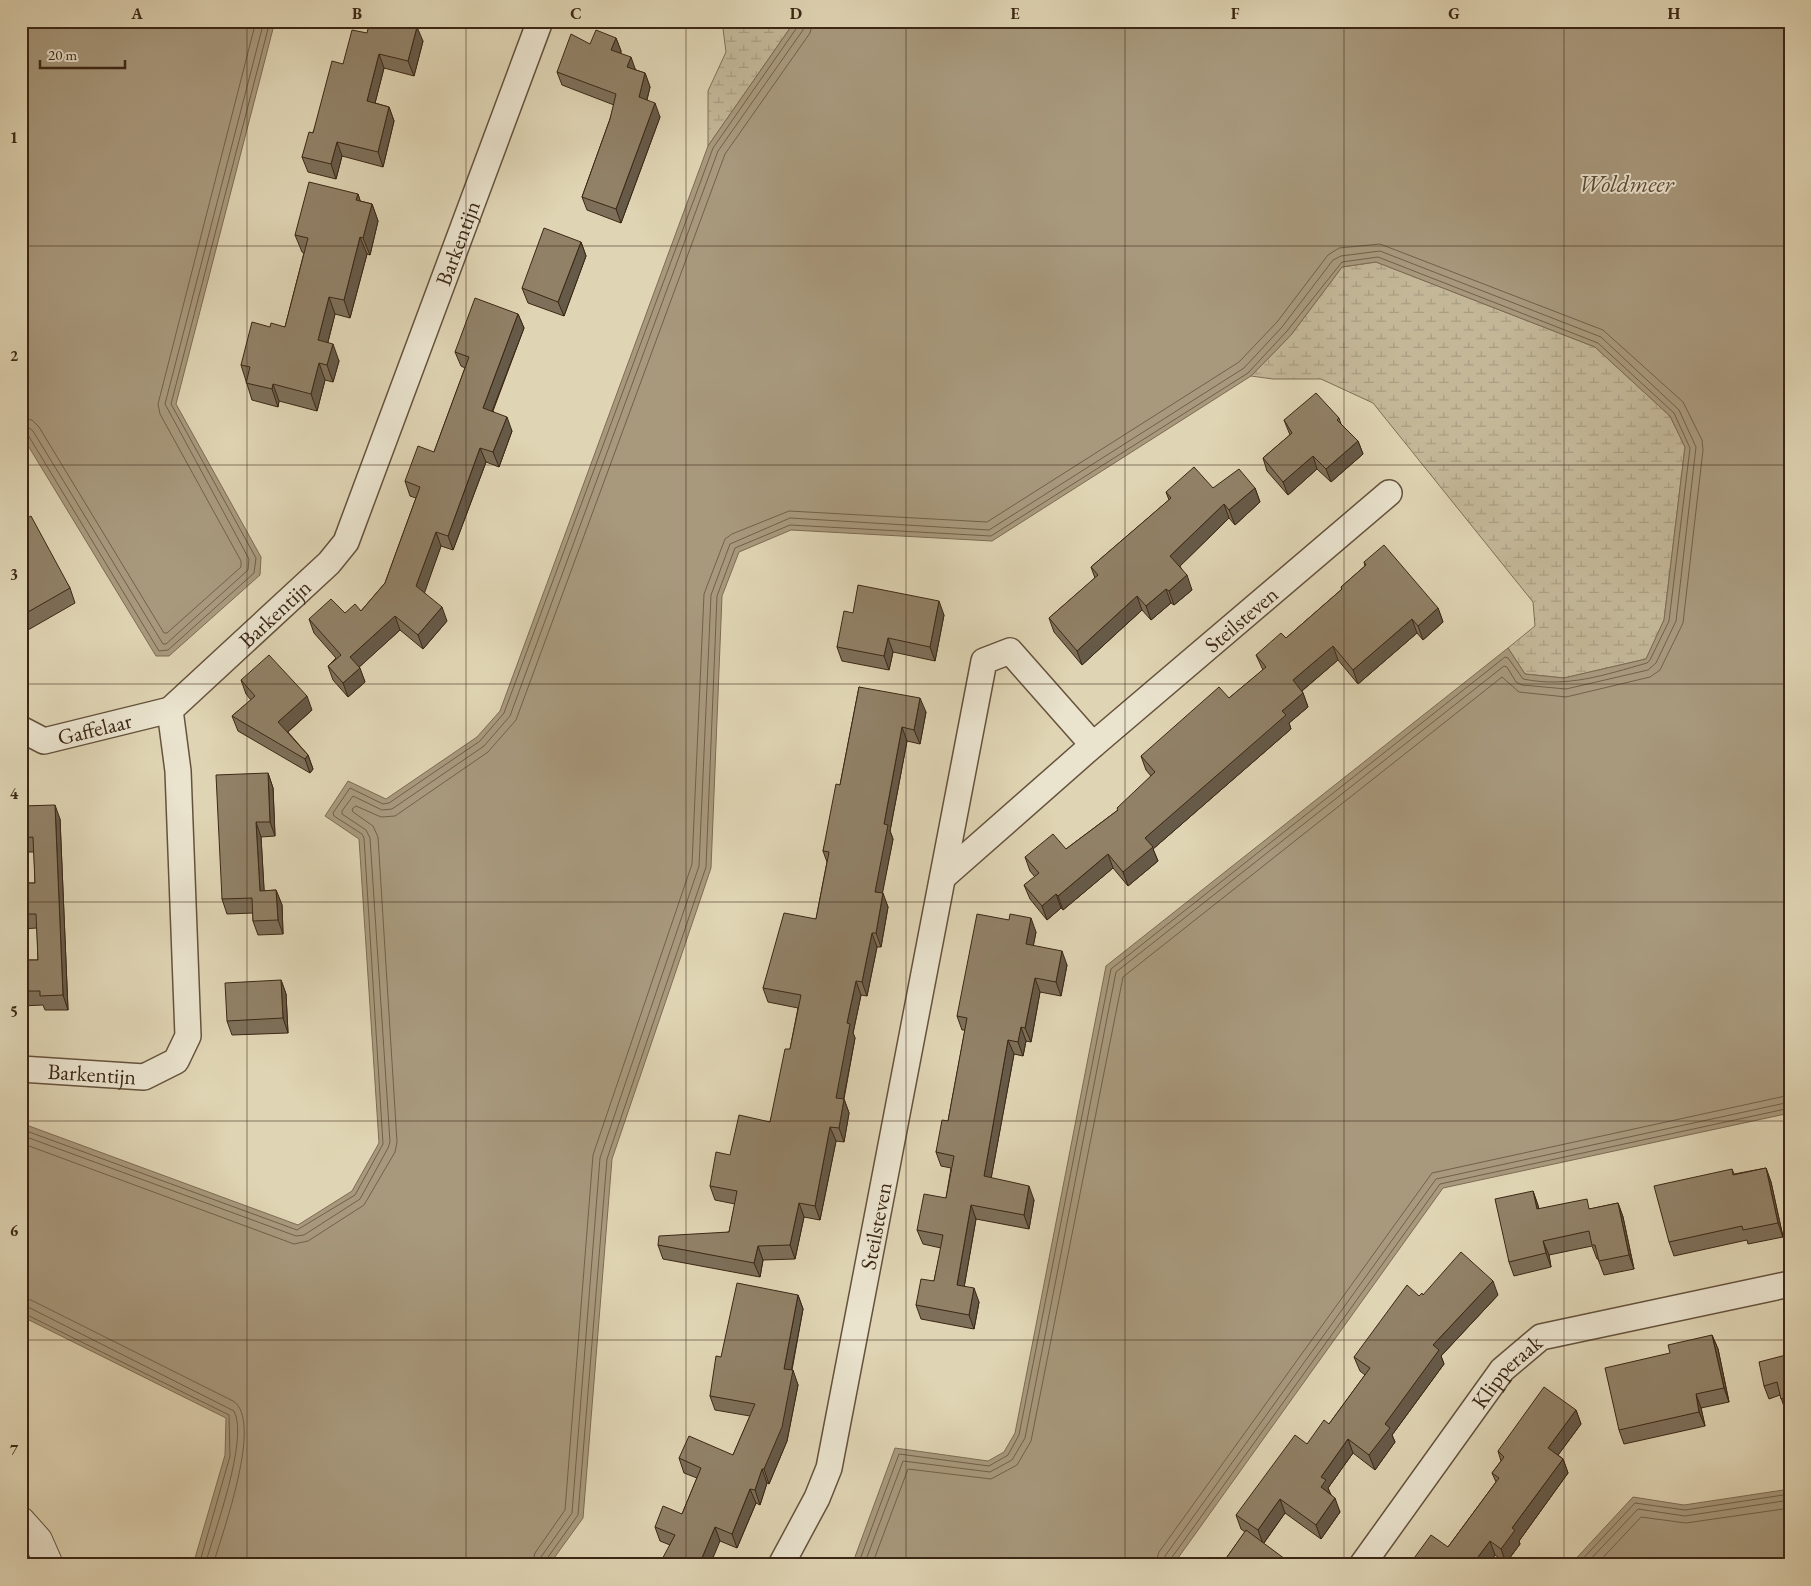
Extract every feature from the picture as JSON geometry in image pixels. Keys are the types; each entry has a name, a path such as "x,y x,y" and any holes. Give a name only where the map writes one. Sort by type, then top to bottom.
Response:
{"street":[{"name":"Barkentijn","path":"21,1069 144,1077 176,1061 188,1036 178,771 170,710 329,562 346,542 540,21"},
{"name":"Steilsteven","path":"943,877 1093,745 1389,493"},
{"name":"Steilsteven","path":"781,1565 817,1498 829,1468 984,661 1010,652 1093,745"},
{"name":"Gaffelaar","path":"21,729 44,741 170,710"},
{"name":"Klipperaak","path":"1362,1565 1502,1370 1541,1338 1790,1284"},
{"path":"21,1521 38,1540 49,1565"}],"green space":[{"path":"722,21 795,21 708,146 708,91 726,52"},
{"path":"1376,262 1595,347 1670,416 1685,447 1664,620 1646,659 1564,678 1525,674 1508,648 1535,626 1533,602 1373,403 1321,379 1273,379 1251,376 1291,335 1342,267"}],"water":[{"path":"21,21 275,21 176,404 261,557 260,575 169,656 156,656 21,434"},
{"name":"Woldmeer","path":"795,21 1790,21 1790,1113 1443,1188 1173,1565 852,1565 895,1448 988,1461 1004,1452 1015,1433 1106,966 1508,648 1525,674 1564,678 1646,659 1664,620 1685,447 1670,416 1595,347 1376,262 1342,267 1291,335 1251,376 992,541 791,530 739,552 722,596 711,868 612,1159 583,1518 549,1565 193,1565 225,1455 226,1418 21,1316 21,1123 298,1225 352,1191 379,1143 359,839 325,816 348,781 386,799 477,737 500,711 708,146"},
{"path":"1790,1489 1790,1565 1570,1565 1633,1497 1684,1505"}],"building":[{"path":"370,21 403,21 402,23 417,27 408,61 379,54 367,101 389,107 378,152 337,142 331,164 302,157 309,132 313,133 332,61 343,64 352,30 367,33"},
{"path":"596,30 616,38 611,50 631,57 627,67 645,73 639,97 655,103 616,209 582,197 610,119 616,94 557,72 571,34 590,44"},
{"path":"309,182 358,194 356,200 372,204 363,238 360,237 344,300 329,297 318,340 333,344 327,365 319,363 311,394 273,384 272,389 246,383 250,367 241,365 252,322 270,327 271,323 285,327 308,238 295,235"},
{"path":"544,228 581,242 558,302 522,288"},
{"path":"475,298 518,314 483,408 507,417 493,452 480,448 448,536 436,532 416,586 442,607 418,635 395,616 350,657 360,668 343,683 328,666 341,655 309,619 331,599 345,613 355,604 361,611 385,583 420,487 405,481 418,446 434,452 469,357 455,352"},
{"path":"1316,393 1339,418 1337,420 1358,441 1326,469 1313,456 1283,482 1263,458 1292,433 1284,420"},
{"path":"1194,467 1213,488 1239,469 1255,488 1229,510 1224,504 1170,556 1187,575 1169,591 1166,589 1146,606 1137,596 1077,651 1049,618 1098,575 1091,567 1171,498 1166,492"},
{"path":"21,515 24,520 31,516 70,588 21,616"},
{"path":"1384,545 1438,608 1418,626 1412,619 1353,670 1333,646 1293,680 1303,693 1282,711 1286,715 1145,838 1153,847 1123,872 1108,854 1058,896 1056,894 1042,906 1024,885 1039,873 1025,857 1053,834 1066,849 1118,810 1117,808 1155,772 1141,756 1219,687 1229,698 1266,667 1256,655 1281,633 1286,638 1342,589 1341,587 1366,565 1364,562"},
{"path":"858,585 939,601 930,647 888,638 884,656 837,647 844,611 853,613"},
{"path":"269,655 307,696 278,722 308,755 305,759 232,716 255,696 241,680"},
{"path":"859,687 920,698 914,730 902,727 884,824 888,825 875,892 883,893 876,933 872,933 862,982 856,981 847,1023 850,1024 836,1098 844,1099 839,1128 830,1127 815,1206 799,1203 790,1245 758,1246 754,1263 658,1245 659,1236 729,1232 737,1191 710,1186 716,1152 730,1155 739,1115 770,1122 785,1049 790,1049 801,995 763,988 784,913 816,919 829,852 823,851 836,784 840,785"},
{"path":"268,773 270,822 256,822 260,891 276,890 278,920 253,921 252,898 222,899 216,775"},
{"path":"55,805 63,995 40,996 40,991 21,991 21,960 38,960 36,914 21,914 21,883 35,883 33,837 21,838 21,806"},
{"path":"977,914 1009,920 1010,914 1031,918 1026,944 1062,951 1056,982 1035,978 1025,1028 1021,1027 1018,1042 1008,1040 984,1176 1029,1186 1024,1215 971,1205 957,1285 974,1288 969,1315 916,1305 921,1279 934,1281 943,1235 917,1230 924,1194 946,1198 954,1156 936,1152 942,1120 948,1121 967,1018 957,1016"},
{"path":"281,980 283,1018 227,1021 225,983"},
{"path":"1766,1168 1778,1223 1743,1230 1742,1226 1669,1242 1654,1186 1732,1169 1733,1175"},
{"path":"1533,1191 1537,1209 1587,1199 1589,1209 1618,1203 1629,1255 1599,1261 1595,1245 1592,1245 1589,1231 1543,1241 1546,1253 1509,1262 1495,1199"},
{"path":"1461,1252 1493,1281 1433,1345 1439,1350 1385,1424 1390,1428 1369,1455 1348,1439 1321,1477 1326,1480 1321,1487 1335,1498 1316,1525 1280,1499 1258,1530 1236,1515 1295,1435 1307,1444 1324,1420 1329,1424 1370,1368 1354,1357 1407,1285 1419,1296 1422,1293 1423,1295"},
{"path":"737,1283 798,1295 784,1369 793,1370 782,1427 764,1469 762,1469 755,1490 750,1489 732,1534 715,1527 699,1565 659,1565 675,1535 655,1527 663,1506 682,1514 701,1468 679,1458 689,1436 733,1455 755,1404 710,1396 716,1356 721,1357"},
{"path":"1712,1335 1724,1388 1696,1394 1699,1412 1619,1430 1605,1368 1670,1353 1668,1345"},
{"path":"1790,1354 1790,1397 1781,1399 1777,1382 1764,1386 1759,1362"},
{"path":"1544,1387 1576,1410 1548,1448 1563,1459 1512,1528 1515,1530 1501,1549 1490,1541 1472,1565 1409,1565 1431,1535 1448,1547 1499,1478 1492,1473 1504,1457 1498,1451"},
{"path":"1246,1530 1285,1559 1281,1565 1229,1565 1232,1560 1227,1557"}]}
